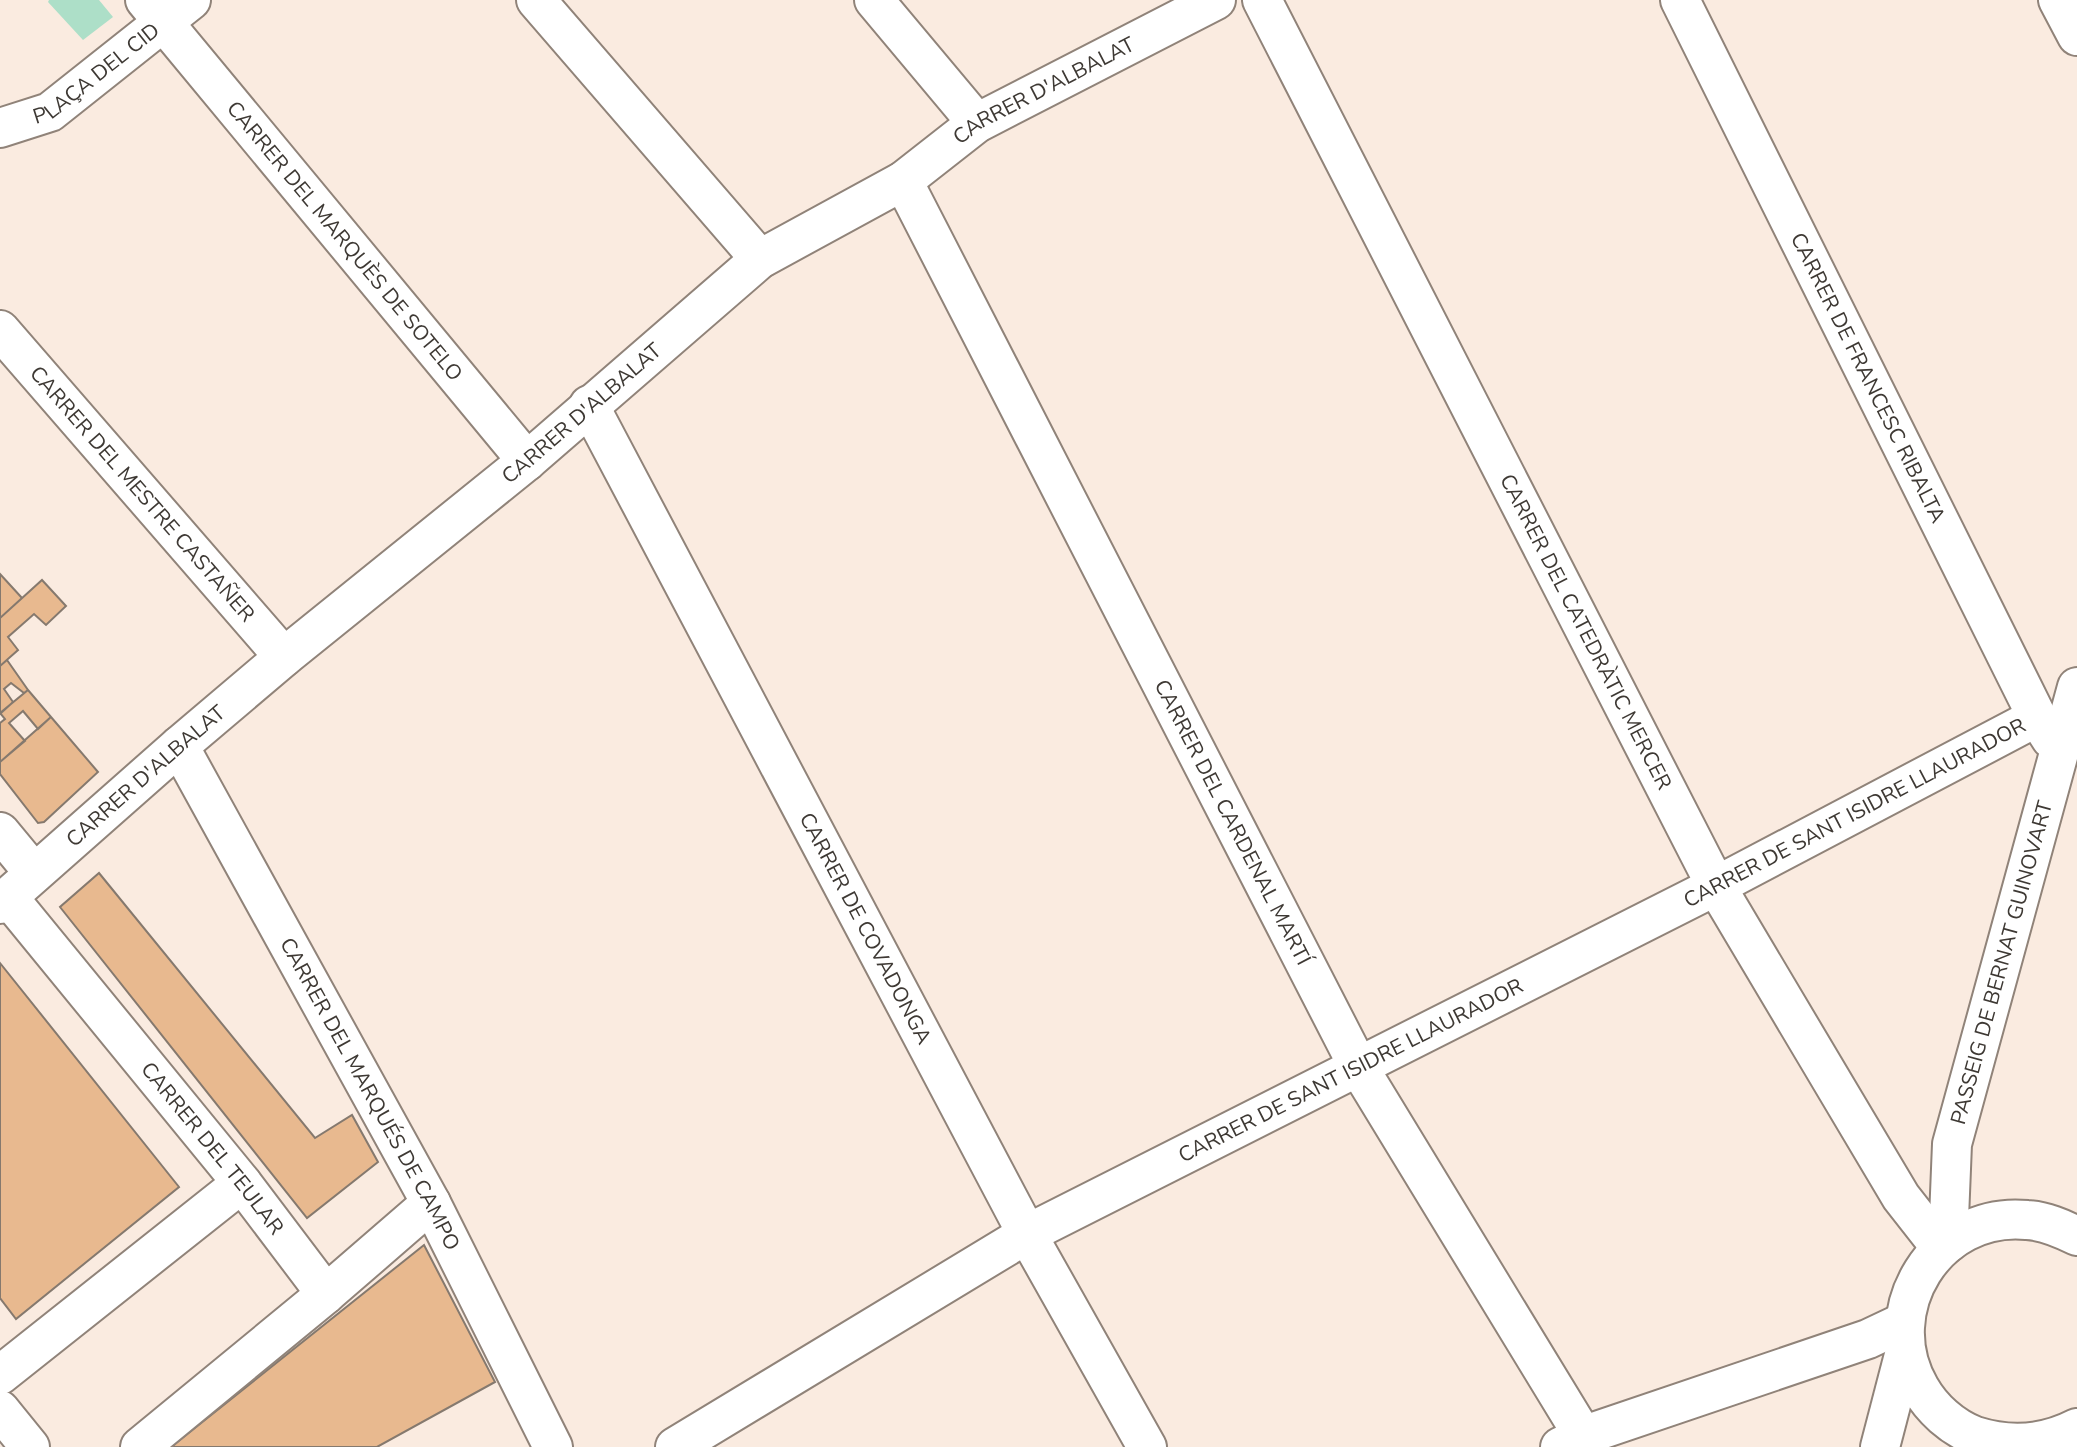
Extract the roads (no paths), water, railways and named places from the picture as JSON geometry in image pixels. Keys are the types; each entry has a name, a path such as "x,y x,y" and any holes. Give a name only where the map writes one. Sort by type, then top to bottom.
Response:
{"street":[{"path":"536,0 760,259"},
{"path":"874,0 977,123"},
{"name":"CARRER D'ALBALAT","path":"14,891 284,657 527,461 760,259 903,181 977,123 1216,0"},
{"name":"CARRER DEL CATEDRÀTIC MERCER","path":"1262,0 1716,886 1901,1198 1945,1246"},
{"name":"CARRER DE FRANCESC RIBALTA","path":"1680,0 2037,717 2059,752"},
{"path":"2058,0 2077,36"},
{"name":"PLAÇA DEL CID","path":"0,128 50,112 166,7"},
{"name":"CARRER DEL MARQUÈS DE SOTELO","path":"166,7 527,461"},
{"name":"CARRER DEL CARDENAL MARTÍ","path":"903,181 1359,1068 1578,1443"},
{"name":"CARRER DEL MESTRE CASTAÑER","path":"0,330 284,657"},
{"name":"CARRER DE COVADONGA","path":"589,405 1027,1234 1147,1447"},
{"name":"PASSEIG DE BERNAT GUINOVART","path":"1945,1246 1952,1144 2077,687"},
{"name":"CARRER DE SANT ISIDRE LLAURADOR","path":"675,1447 1027,1234 1716,886 2037,717"},
{"name":"CARRER DEL MARQUÉS DE CAMPO","path":"179,746 431,1203 553,1447"},
{"name":"CARRER DEL TEULAR","path":"0,832 14,891 326,1294"},
{"path":"0,1375 242,1183"},
{"path":"140,1447 326,1294 431,1203"},
{"path":"1880,1447 1905,1336 1910,1294 1923,1270 1945,1246 1972,1229 1998,1221 2026,1220 2053,1225 2077,1236"},
{"path":"1578,1443 1868,1339 1905,1336"},
{"path":"1905,1336 1913,1376 1926,1399 1944,1418 1966,1433 1991,1442 2015,1445 2038,1443 2061,1436 2077,1427"},
{"path":"0,1410 30,1447"}]}
